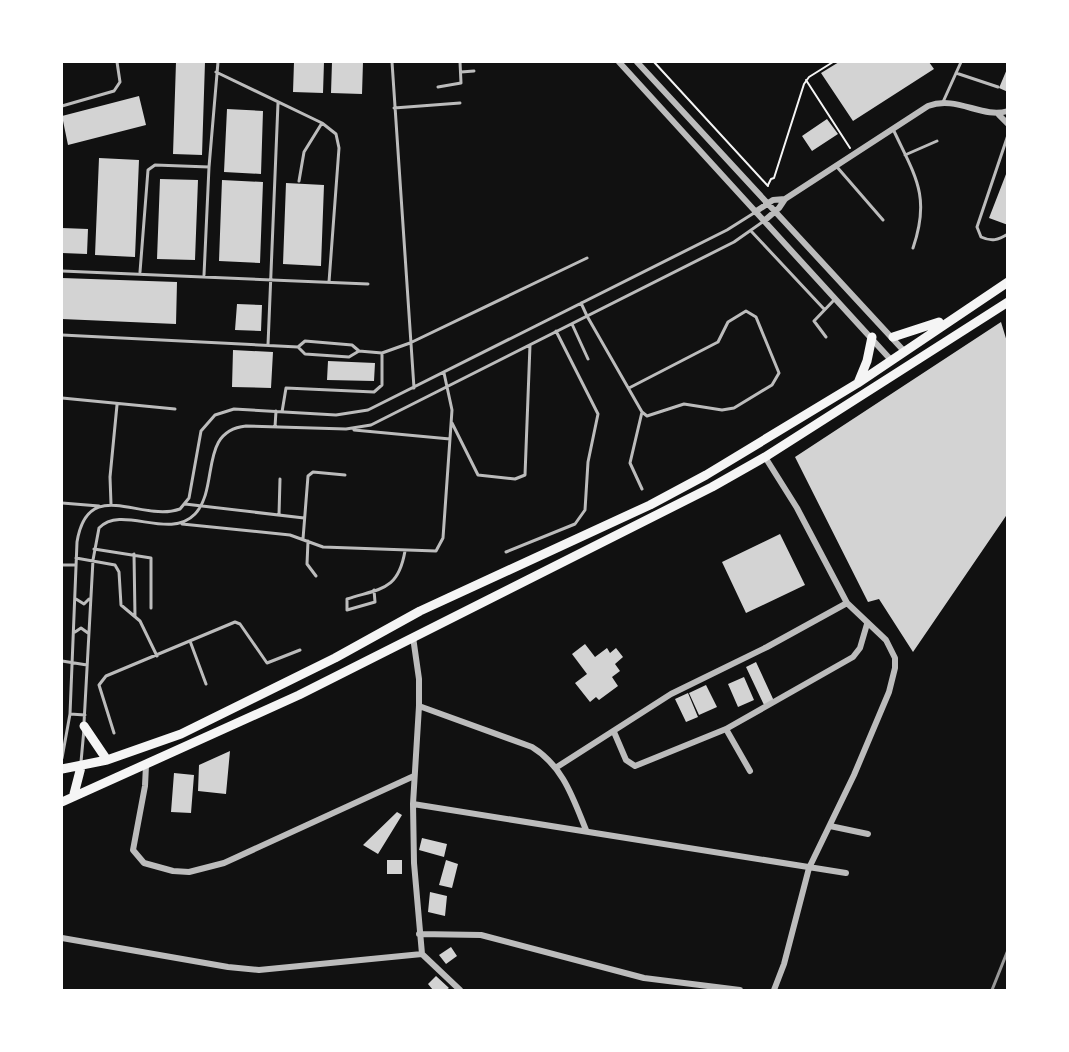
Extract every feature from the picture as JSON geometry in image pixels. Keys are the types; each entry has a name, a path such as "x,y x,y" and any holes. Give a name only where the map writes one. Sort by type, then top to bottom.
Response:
{"main road":[{"path":"62,769 107,760 181,734 335,658 420,611 631,514 706,475 858,383 952,317 1008,282"},
{"path":"62,802 74,794 146,765 299,695 682,503 765,457 1008,302"},
{"path":"893,337 952,317"},
{"path":"858,383 867,361 872,337"},
{"path":"904,351 914,360"},
{"path":"891,360 899,370"},
{"path":"84,726 107,760"},
{"path":"74,794 81,767"}],"street":[{"path":"619,62 891,360"},
{"path":"637,62 904,351"},
{"path":"764,221 776,212 785,199 928,106 943,102 959,103 999,115 1008,124"},
{"path":"999,115 1008,111"},
{"path":"755,212 766,201 785,199"},
{"path":"836,298 847,288"},
{"path":"765,457 797,508 847,603 886,640 895,658 896,668 889,692 809,868 784,964 774,990"},
{"path":"557,767 671,694 767,647 847,603"},
{"path":"614,732 626,760 639,767 726,729 853,657 860,648 867,624"},
{"path":"412,637 419,706 413,804 419,934 422,954 460,990"},
{"path":"419,706 532,747 548,757 557,767 586,830"},
{"path":"726,729 750,771"},
{"path":"146,765 145,786 133,850 144,863 173,871 189,872 224,863 414,776"},
{"path":"413,804 846,873"},
{"path":"830,826 868,834"},
{"path":"419,934 480,935 644,978 740,990"},
{"path":"62,938 228,967 259,970 422,954"}],"lane":[{"path":"62,106 114,91 120,82 117,62"},
{"path":"204,275 209,167 218,62"},
{"path":"392,62 414,388"},
{"path":"438,87 459,84 462,80 460,62"},
{"path":"943,102 961,62"},
{"path":"461,72 474,71"},
{"path":"216,72 333,130 339,143 329,282"},
{"path":"956,73 998,87"},
{"path":"268,345 278,103"},
{"path":"394,108 460,103"},
{"path":"299,181 304,152 322,123"},
{"path":"893,129 921,192 922,219 913,248"},
{"path":"1008,135 977,227 981,237 987,240 1000,239 1008,234"},
{"path":"905,155 937,141"},
{"path":"140,272 148,170 155,165 209,167"},
{"path":"836,166 882,220"},
{"path":"62,759 70,714 76,558 81,524 93,510 111,504 173,511 185,504 191,490 198,441 207,422 224,410 357,413 444,374 727,230 755,212"},
{"path":"346,429 377,422 449,387 751,231 764,221"},
{"path":"751,231 824,309"},
{"path":"298,347 305,341 352,345 359,351 382,353 410,343 587,258"},
{"path":"62,271 140,272 368,284"},
{"path":"826,337 814,321 836,298"},
{"path":"580,303 642,412 650,416 690,404 728,409 776,382 779,373 754,313 742,312 728,322 718,342 629,388"},
{"path":"572,324 588,359"},
{"path":"507,552 575,524 585,510 589,454 598,414 556,332"},
{"path":"62,335 298,347 305,354 352,357 359,351"},
{"path":"452,421 478,475 519,479 525,475 530,345"},
{"path":"282,412 286,388 374,392 382,385 382,353"},
{"path":"81,767 90,597 94,549 99,528 112,520 180,524 290,535 323,547 431,553 442,543 452,421 449,387 444,374"},
{"path":"62,398 175,409"},
{"path":"111,504 110,477 117,405"},
{"path":"275,427 276,411"},
{"path":"642,412 630,463 642,489"},
{"path":"180,524 201,506 215,448 223,434 237,427 346,429 450,439"},
{"path":"303,539 310,474 345,475"},
{"path":"279,515 280,479"},
{"path":"62,503 101,506"},
{"path":"185,504 304,518"},
{"path":"308,541 307,564 315,576"},
{"path":"94,549 148,556 153,561 152,608"},
{"path":"374,590 375,602 347,610 347,599 374,590 398,578 405,551"},
{"path":"134,554 135,617"},
{"path":"76,558 111,562 117,568 119,599 125,610 135,617 157,656"},
{"path":"62,565 76,565"},
{"path":"75,595 81,604 87,603 90,597"},
{"path":"114,733 100,681 106,676 238,622 267,663 300,650"},
{"path":"74,635 81,628 88,635"},
{"path":"190,641 206,684"},
{"path":"62,661 87,665"},
{"path":"70,714 85,715"}],"path":[{"path":"654,62 768,186"},
{"path":"766,201 768,186 774,178 806,80 833,62"},
{"path":"806,80 854,154"}],"building":[{"path":"176,62 205,62 202,155 173,154"},
{"path":"294,62 324,62 323,93 293,92"},
{"path":"332,62 363,62 362,94 331,93"},
{"path":"839,62 929,62 934,69 853,121 821,73"},
{"path":"1008,69 1008,92 999,88"},
{"path":"139,96 146,125 68,145 62,116"},
{"path":"227,109 263,111 261,174 224,172"},
{"path":"827,119 838,134 812,151 802,136"},
{"path":"99,158 139,160 135,257 95,255"},
{"path":"1008,169 1008,225 989,218"},
{"path":"160,179 198,180 195,260 157,259"},
{"path":"222,180 263,182 260,263 219,261"},
{"path":"286,183 324,185 321,266 283,264"},
{"path":"62,228 88,229 87,254 62,253"},
{"path":"62,278 177,282 176,324 62,319"},
{"path":"237,304 262,305 261,331 235,330"},
{"path":"1001,322 1008,345 1008,513 913,652 879,599 868,602 795,457"},
{"path":"233,350 273,352 271,388 232,387"},
{"path":"328,361 375,363 374,381 327,380"},
{"path":"780,534 805,585 746,613 722,562"},
{"path":"585,644 595,657 607,648 610,653 616,648 623,657 615,664 620,671 612,677 618,686 599,700 596,697 590,702 575,683 587,674 572,654"},
{"path":"756,662 774,701 764,705 746,667"},
{"path":"744,677 754,700 738,707 728,684"},
{"path":"706,685 717,707 699,715 689,693"},
{"path":"688,693 698,717 686,722 675,699"},
{"path":"230,751 226,794 198,791 199,765"},
{"path":"174,773 194,775 191,813 171,812"},
{"path":"397,812 402,815 378,854 363,845"},
{"path":"422,838 447,844 444,857 419,850"},
{"path":"387,860 402,860 402,874 387,874"},
{"path":"446,860 458,864 452,888 439,885"},
{"path":"430,892 447,896 445,916 428,912"},
{"path":"451,947 457,956 446,964 439,955"},
{"path":"436,976 449,988 433,990 428,984"}],"railway":[{"path":"992,990 1008,950"}]}
